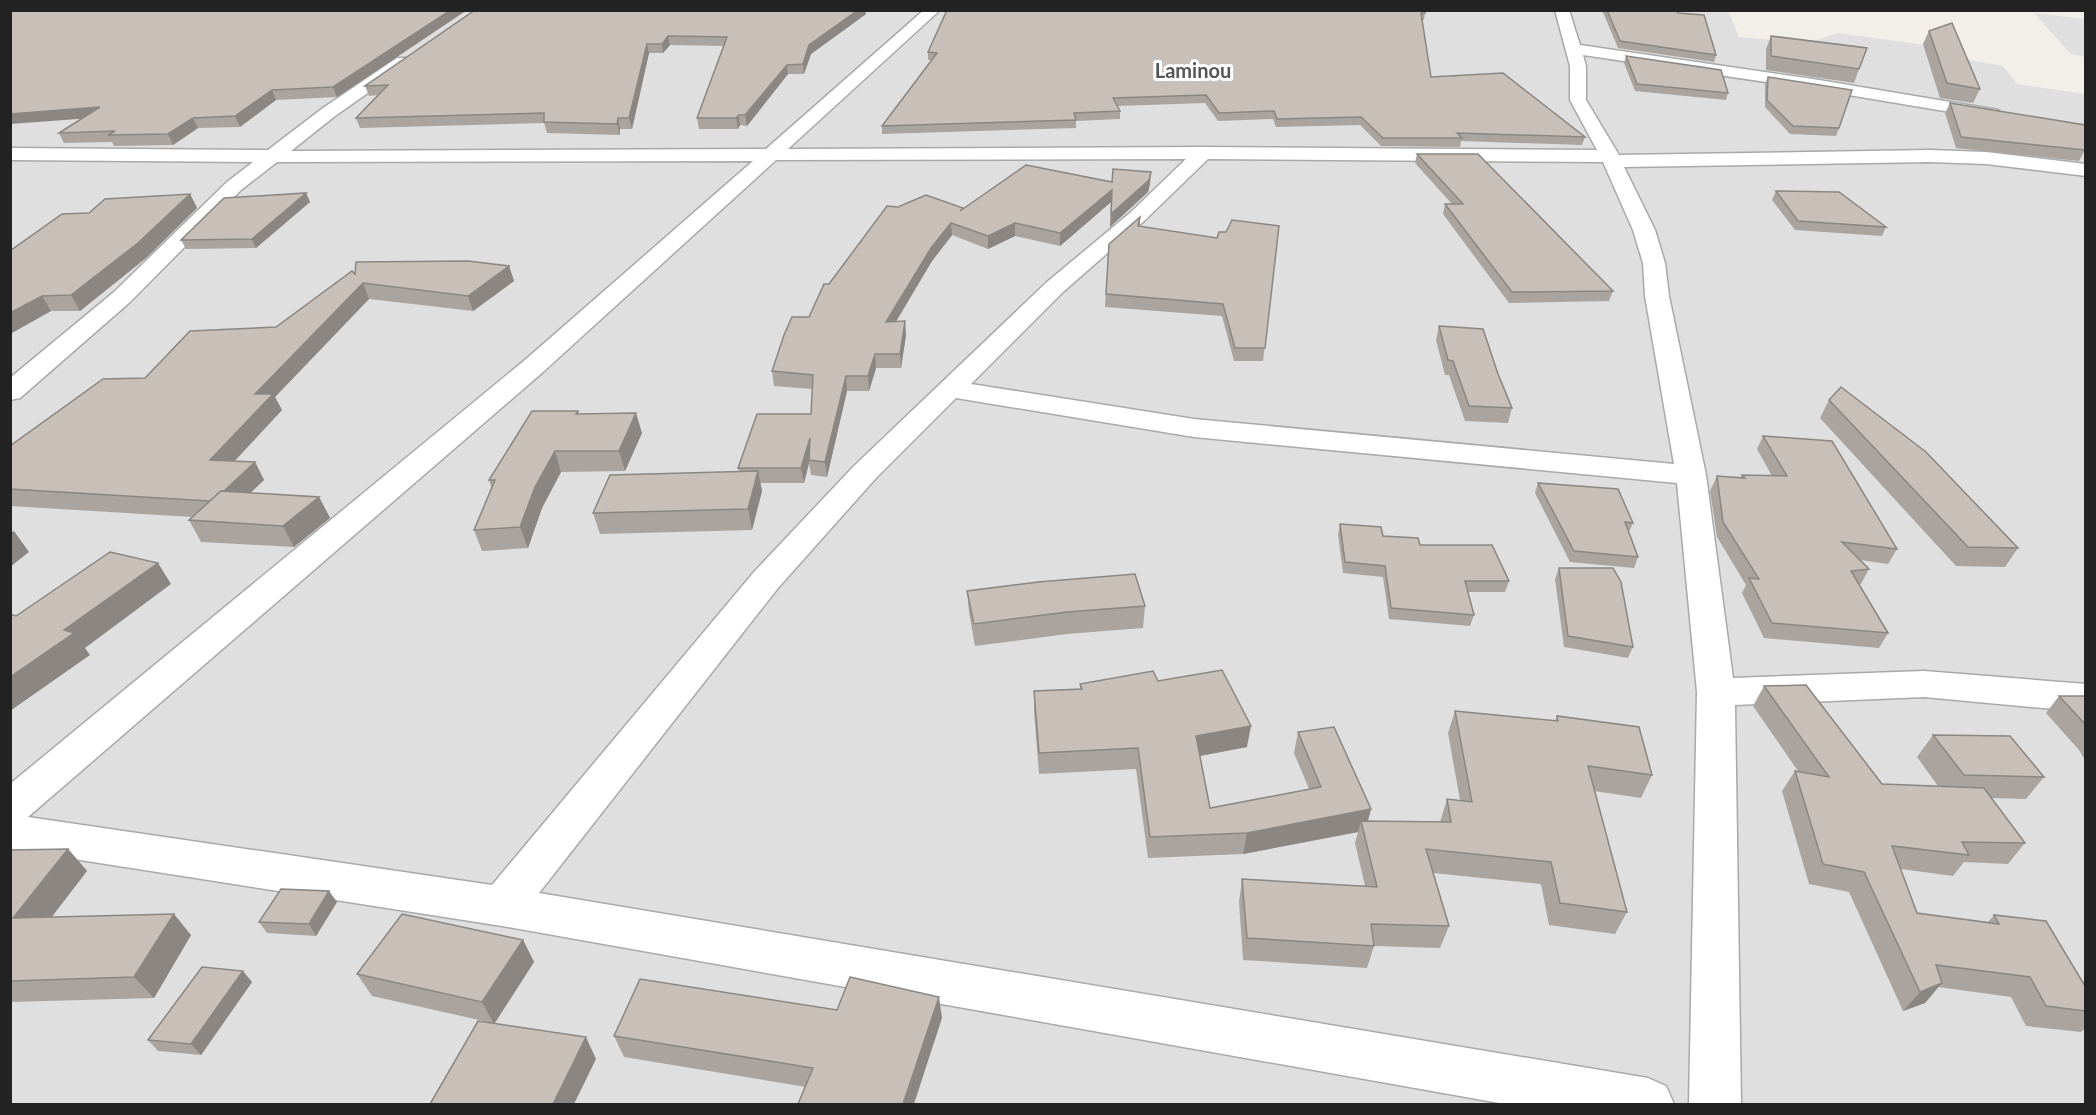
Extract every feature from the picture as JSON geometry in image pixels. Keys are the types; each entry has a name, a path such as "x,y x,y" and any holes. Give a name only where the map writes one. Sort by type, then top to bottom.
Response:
{"street":[{"path":"10,808 534,366 933,10"},
{"path":"1562,10 1578,66 1578,100 1611,159 1644,230 1654,263 1657,296 1691,475 1716,692 1716,1104"},
{"path":"10,392 122,297 234,186 272,154 422,49"},
{"path":"1573,49 1813,84 2010,117"},
{"path":"10,154 1363,152 1611,159 1929,156 2021,162 2085,170"},
{"path":"502,906 766,579 865,472 1055,287 1137,217 1203,153"},
{"path":"950,389 1194,428 1691,475"},
{"path":"1716,692 1924,684 2085,698"},
{"path":"10,832 502,906 1648,1104"}],"shaded area":[{"path":"1728,10 1739,37 1809,43 1838,33 1940,47 1942,55 2003,66 2017,84 2085,94 2085,1104 11,1104 10,11"},
{"path":"2034,13 2085,19 2085,57 2071,54"}],"building":[{"path":"10,10 451,10 333,87 272,90 235,116 193,118 168,134 108,135 115,131 59,133 100,107 10,114"},
{"path":"475,10 858,10 809,45 803,64 787,65 745,115 739,115 736,118 697,118 727,37 668,36 662,44 647,44 629,118 618,118 617,124 544,122 544,113 356,118 388,85 365,86"},
{"path":"947,10 1425,10 1425,13 1421,13 1431,77 1503,73 1585,137 1457,133 1462,138 1383,138 1361,117 1277,119 1274,111 1219,113 1206,95 1113,98 1120,111 1074,113 1076,120 882,126 937,53 928,52"},
{"path":"1607,10 1677,10 1678,13 1704,15 1716,55 1620,41"},
{"path":"1952,23 1980,89 1947,83 1929,31"},
{"path":"1771,36 1867,48 1859,69 1771,56"},
{"path":"1626,56 1721,70 1728,93 1637,84"},
{"path":"1768,77 1852,90 1839,128 1793,126 1767,100"},
{"path":"1950,103 2085,125 2085,150 1961,137"},
{"path":"1417,154 1478,154 1613,291 1512,292 1445,204 1463,204"},
{"path":"1026,165 1112,182 1113,169 1151,172 1149,180 1111,214 1112,190 1060,233 1015,223 988,236 951,223 931,248 886,322 905,321 900,354 875,354 868,376 846,376 825,462 809,460 810,438 801,468 738,468 757,414 811,414 813,375 772,371 784,335 792,317 809,317 824,284 829,284 887,206 898,207 926,195 963,208 960,211"},
{"path":"1776,191 1839,192 1886,227 1798,221"},
{"path":"306,193 252,239 181,240 224,198"},
{"path":"190,194 138,243 71,295 42,296 10,313 10,251 62,214 89,213 105,199"},
{"path":"1140,217 1138,226 1217,238 1219,232 1226,232 1232,220 1279,226 1265,348 1235,348 1223,304 1106,294 1109,244"},
{"path":"468,261 509,266 468,296 363,283 255,394 273,394 210,460 255,462 210,501 10,489 10,446 103,379 145,378 190,331 276,327 352,271 355,274 356,262"},
{"path":"1439,326 1483,329 1512,408 1469,406 1453,361 1448,360"},
{"path":"1841,387 1926,452 2018,548 1968,547 1829,400"},
{"path":"532,411 578,411 576,414 636,413 619,451 555,451 535,487 520,527 474,530 495,480 489,480"},
{"path":"1763,436 1832,441 1897,549 1842,542 1869,569 1851,571 1888,633 1772,623 1749,578 1759,579 1723,522 1717,476 1745,478 1742,475 1787,476"},
{"path":"758,471 748,509 593,513 610,475"},
{"path":"1538,483 1618,489 1633,523 1625,522 1638,557 1574,551"},
{"path":"221,491 319,497 283,526 189,520"},
{"path":"1340,524 1381,527 1383,536 1418,538 1420,545 1492,545 1509,581 1465,581 1474,615 1391,608 1385,566 1345,562"},
{"path":"110,552 158,563 64,630 74,633 10,677 10,614 16,616"},
{"path":"1559,568 1613,568 1621,582 1633,647 1568,636"},
{"path":"1135,574 1145,606 1067,612 974,624 967,591 1038,582"},
{"path":"1222,670 1251,726 1196,736 1210,808 1321,787 1298,732 1334,727 1371,809 1247,833 1150,837 1138,748 1039,753 1034,691 1082,689 1080,684 1153,671 1158,681"},
{"path":"1806,685 1882,784 1984,788 2025,843 1962,842 1969,855 1892,846 1917,913 1999,924 1994,915 2046,921 2085,986 2085,1011 2046,1006 2030,977 1936,965 1942,983 1920,992 1864,872 1823,864 1795,771 1829,777 1764,686"},
{"path":"2059,696 2085,696 2085,724"},
{"path":"1455,711 1558,721 1557,716 1639,727 1652,775 1588,766 1627,912 1560,903 1551,862 1426,849 1449,926 1371,924 1374,946 1247,938 1242,879 1377,887 1361,821 1451,822 1447,799 1472,802"},
{"path":"1933,735 2010,736 2044,777 1964,775"},
{"path":"68,849 13,918 174,914 134,977 10,981 10,850"},
{"path":"281,889 329,891 309,924 259,922"},
{"path":"402,914 523,940 482,1002 357,974"},
{"path":"202,967 243,971 191,1044 148,1040"},
{"path":"850,977 939,997 903,1104 798,1104 813,1068 614,1036 640,979 837,1010"},
{"path":"478,1021 586,1037 553,1104 430,1104"}],"district":[{"name":"Laminou","path":"1193,70"}]}
